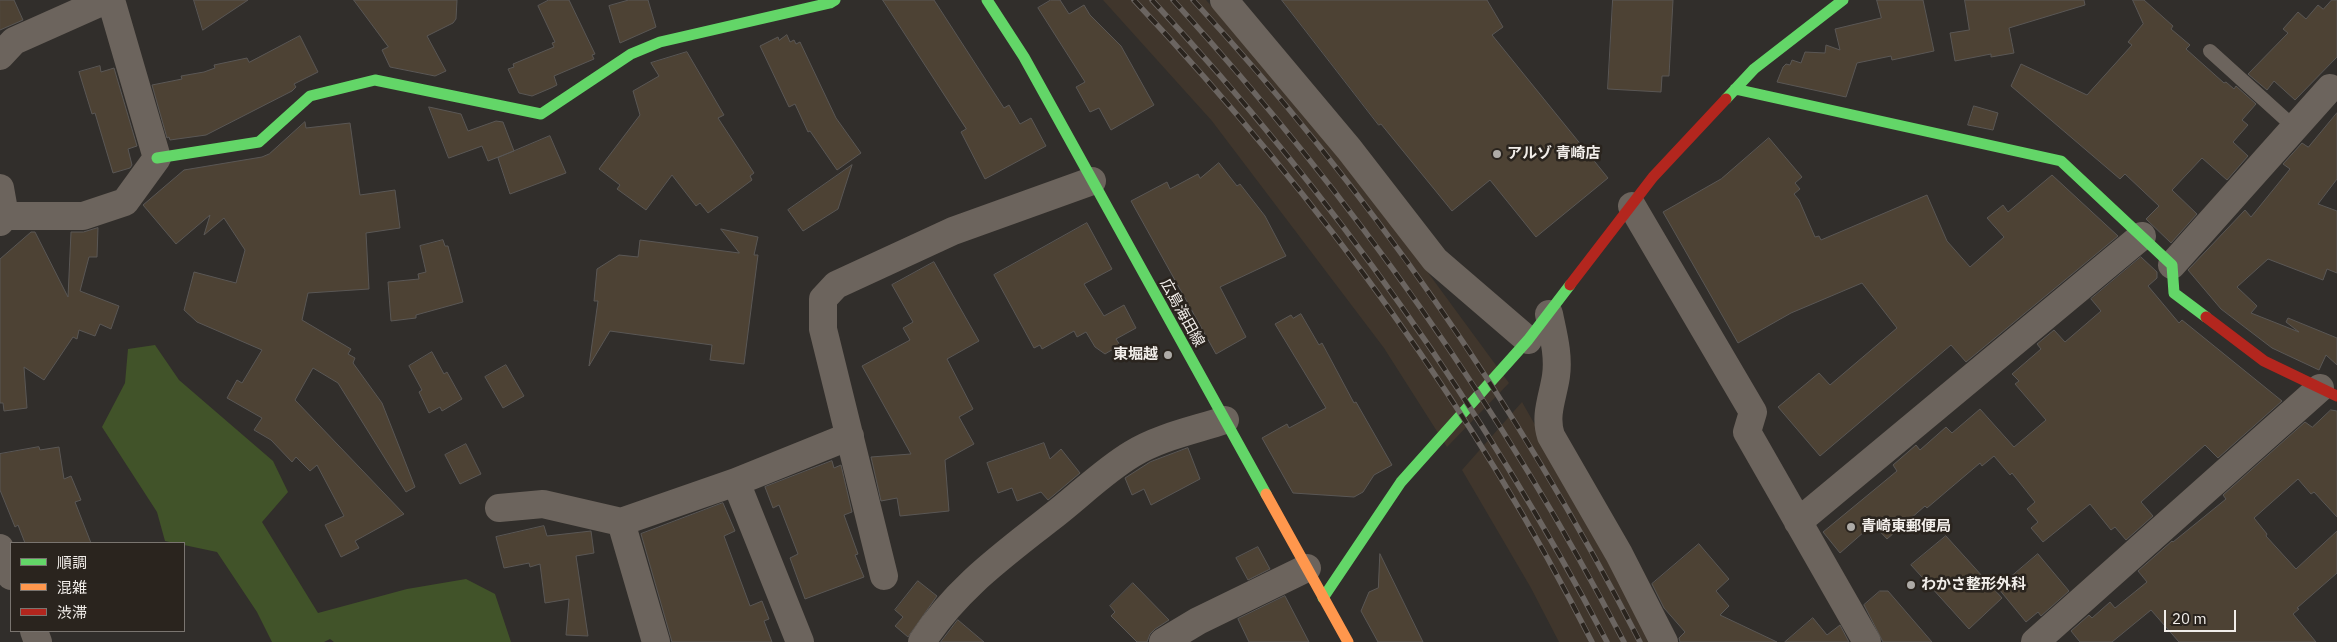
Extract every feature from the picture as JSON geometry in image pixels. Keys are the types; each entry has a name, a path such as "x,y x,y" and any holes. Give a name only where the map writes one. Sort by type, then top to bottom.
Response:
{"street":[{"path":"0,56 14,41 106,0"},
{"path":"111,0 157,158"},
{"path":"0,188 2,219 83,216 125,202 157,158 259,142 310,96 375,80 541,114 631,54 660,42 830,3 835,0"},
{"name":"広島海田線","path":"987,0 1024,57 1348,642"},
{"path":"1224,0 1349,149 1435,260 1528,340"},
{"path":"1323,598 1400,482 1528,340 1654,177 1754,68 1843,0"},
{"path":"2172,265 2330,88"},
{"path":"1735,89 2061,161 2172,265 2174,293 2264,361 2329,392 2035,642"},
{"path":"884,576 824,329 823,299 836,285 953,231 1092,181"},
{"path":"1632,206 1753,412 1747,432 1867,642"},
{"path":"1798,522 2142,236"},
{"path":"1549,314 1557,354 1556,375 1547,418 1551,436 1614,545 1664,642"},
{"path":"922,642 938,617 963,589 1005,552 1133,453 1160,441 1225,420"},
{"path":"500,508 544,504 621,522 736,482 850,436"},
{"path":"736,482 800,642"},
{"path":"621,522 656,642"},
{"path":"0,548 10,573"},
{"path":"1164,642 1198,621 1307,568"}],"lane":[{"path":"2210,51 2294,127"}],"shaded area":[{"path":"1103,0 1206,0 1269,70 1396,229 1509,383 1447,447 1384,348 1212,121"},
{"path":"1522,402 1608,553 1653,642 1559,642 1531,588 1462,470"}],"green space":[{"path":"155,345 179,380 273,461 288,492 262,522 318,613 407,589 466,579 495,594 511,642 334,642 330,639 324,642 272,642 257,612 217,552 185,545 185,542 165,541 157,512 102,427 125,383 128,349"}],"building":[{"path":"0,0 14,0 23,20 0,30"},
{"path":"194,0 248,0 203,30"},
{"path":"354,0 457,0 456,19 453,23 427,36 446,71 435,76 390,67 382,50 388,47"},
{"path":"549,0 569,0 595,54 592,55 594,59 554,76 557,85 551,88 532,96 519,93 508,69 514,67 513,64 554,47 552,43 555,42 538,6"},
{"path":"629,0 648,0 656,27 620,43 609,6"},
{"path":"883,0 934,0 1004,108 1009,105 1020,124 1031,118 1046,146 985,179 961,132 966,129"},
{"path":"1051,0 1060,0 1069,14 1084,5 1090,15 1121,46 1154,105 1111,130 1099,108 1090,112 1076,87 1085,82 1038,8"},
{"path":"1282,0 1487,0 1503,27 1492,35 1608,178 1536,237 1490,180 1452,211 1381,124 1379,125"},
{"path":"1613,0 1673,0 1669,76 1662,76 1661,92 1608,89"},
{"path":"1877,0 1923,0 1934,51 1892,60 1891,56 1857,63 1846,97 1777,82 1783,67 1786,64 1790,65 1792,60 1801,63 1805,52 1825,53 1826,45 1840,50 1835,29 1881,18"},
{"path":"1965,0 2084,0 2085,5 2009,28 2014,53 1991,57 1991,54 1955,61 1950,33 1969,30"},
{"path":"2133,0 2144,0 2173,26 2171,29 2190,45 2186,49 2224,83 2226,82 2234,89 2236,86 2256,104 2242,120 2248,125 2233,142 2248,156 2227,180 2202,158 2172,190 2197,214 2171,243 2146,219 2159,206 2125,174 2120,179 2011,86 2021,64 2087,95 2132,45 2128,42 2143,24"},
{"path":"2332,0 2337,0 2337,57 2295,100 2274,81 2267,90 2248,74 2288,33 2283,29 2298,12 2306,19 2318,5 2323,9"},
{"path":"787,35 790,42 794,40 796,44 800,42 836,118 861,153 837,170 810,131 808,132 795,104 789,107 760,46 778,37 779,40"},
{"path":"300,36 318,72 294,84 296,87 292,91 206,135 170,140 169,137 167,138 152,85 182,79 181,76 204,72 215,68 214,65 247,58 249,62"},
{"path":"687,52 724,115 718,118 754,173 750,176 752,180 708,213 700,203 696,206 672,175 646,210 617,189 620,185 599,169 640,115 633,91 659,76 651,63"},
{"path":"100,66 101,72 114,68 137,146 128,149 132,165 130,168 113,173 95,113 92,114 79,72"},
{"path":"1974,106 1998,113 1993,130 1968,125"},
{"path":"429,107 461,114 468,131 496,121 503,122 514,151 488,161 482,146 449,158"},
{"path":"2337,113 2337,179 2318,204 2337,211 2337,273 2327,269 2323,280 2268,259 2237,287 2257,306 2251,313 2299,332 2286,322 2288,318 2337,338 2337,365 2326,355 2319,370 2272,348 2221,309 2188,270 2245,210 2251,217 2290,169 2283,164 2302,143 2308,147"},
{"path":"305,122 306,128 350,123 360,195 395,190 400,228 366,233 369,289 308,293 302,320 351,349 348,354 355,358 353,363 382,403 415,487 406,492 338,383 313,368 295,400 404,514 355,541 359,548 341,557 325,525 344,516 317,465 310,471 296,457 292,462 271,440 254,430 262,418 227,398 237,380 242,383 262,350 197,322 184,310 194,272 236,283 245,250 224,218 204,235 210,215 176,244 143,205 184,170 262,157 269,154"},
{"path":"550,136 566,173 510,194 498,158"},
{"path":"1769,138 1802,177 1795,183 1800,189 1794,194 1799,200 1815,237 1819,236 1821,240 1927,195 1947,241 1970,267 2004,237 1987,218 2003,205 2008,212 2052,175 2118,236 1966,362 1951,345 1820,456 1778,407 1819,373 1830,385 1897,328 1862,283 1791,313 1738,343 1663,212 1721,179"},
{"path":"1219,163 1237,186 1240,184 1265,216 1286,256 1220,287 1246,337 1216,354 1131,201 1167,182 1170,189 1198,174 1200,178"},
{"path":"852,165 838,209 803,231 788,210"},
{"path":"1087,223 1112,269 1084,284 1104,316 1124,305 1136,328 1116,339 1120,345 1105,354 1095,347 1086,332 1077,337 1074,331 1042,349 1040,345 1034,348 994,275"},
{"path":"98,228 97,257 89,257 80,291 119,306 111,329 100,324 95,336 79,330 77,339 73,337 44,380 24,367 27,408 4,411 3,403 0,403 0,259 31,232 35,232 68,297 71,232 83,232"},
{"path":"721,229 758,237 754,255 758,255 744,364 710,360 712,345 610,331 589,366 598,301 594,301 597,269 619,255 638,257 640,240 739,253"},
{"path":"443,240 445,246 448,246 463,302 416,315 416,318 391,321 388,282 419,279 418,274 426,272 420,246"},
{"path":"2141,257 2157,272 2157,278 2148,286 2179,323 2182,320 2282,401 2218,458 2205,445 2141,502 2153,516 2126,540 2115,527 2111,530 2090,504 2043,542 2031,528 2038,522 2027,509 2035,502 2012,473 2010,475 1994,456 1982,466 1980,463 1927,508 1925,506 1887,539 1873,524 1840,553 1823,532 1897,471 1893,465 1916,445 1920,450 1946,427 1952,433 1980,409 2014,447 2046,420 2015,384 2019,381 2012,374 2041,349 2037,344 2054,330 2065,342 2101,311 2091,299"},
{"path":"934,262 979,341 947,359 973,409 959,417 974,444 945,460 949,511 900,516 897,498 881,501 871,457 911,454 862,366 910,340 903,328 913,322 892,285"},
{"path":"1301,314 1319,345 1322,343 1354,403 1356,402 1392,465 1374,475 1363,492 1354,497 1293,493 1262,438 1287,424 1289,428 1326,408 1275,324 1291,315 1293,318"},
{"path":"432,352 444,374 447,372 462,399 442,411 440,407 429,413 419,392 422,390 409,366"},
{"path":"506,365 524,396 503,408 485,377"},
{"path":"2331,410 2337,411 2337,517 2314,492 2311,494 2298,479 2254,518 2267,534 2266,536 2296,569 2337,531 2337,573 2297,608 2299,609 2293,614 2316,642 2179,642 2151,610 2112,642 2080,642 2071,631 2089,615 2092,618 2110,602 2115,608 2147,582 2138,571 2172,541 2226,499 2223,495 2305,422 2312,427"},
{"path":"1044,443 1050,459 1061,449 1080,473 1048,500 1041,492 1017,501 1012,488 998,493 987,463"},
{"path":"466,444 481,474 460,484 445,455"},
{"path":"39,447 40,450 59,447 64,479 71,476 81,500 75,502 91,542 25,542 18,525 15,527 0,490 0,454"},
{"path":"1188,448 1200,479 1151,505 1144,489 1132,495 1125,478 1150,462"},
{"path":"832,461 834,468 841,465 852,512 844,515 858,554 855,555 864,577 805,599 790,558 798,554 779,505 773,508 765,487"},
{"path":"723,503 735,531 724,536 750,606 762,601 769,619 764,621 772,642 672,642 641,534"},
{"path":"544,526 547,536 591,531 594,553 576,556 588,636 566,635 569,599 545,603 540,564 530,567 529,563 504,568 496,537"},
{"path":"1946,536 2002,598 1969,629 1911,565"},
{"path":"1699,544 1729,579 1716,591 1729,606 1720,615 1777,642 1680,642 1679,638 1685,632 1664,608 1652,584"},
{"path":"1258,547 1270,569 1248,580 1236,558"},
{"path":"1380,554 1423,642 1378,642 1361,611 1369,592 1378,588"},
{"path":"2038,554 2069,591 2041,616 2038,612 2026,622 1998,588"},
{"path":"918,581 937,596 908,637 895,626 903,617 895,610"},
{"path":"1133,583 1169,620 1150,634 1147,642 1137,642 1111,616 1115,612 1110,606"},
{"path":"1880,591 1888,591 1932,642 1883,642 1864,605"},
{"path":"1285,596 1309,642 1249,642 1238,619"},
{"path":"1813,618 1827,635 1840,625 1849,642 1785,642"},
{"path":"958,620 984,642 941,642"}],"railway":[{"path":"1134,0 1265,148 1327,225 1386,304 1496,469 1546,555 1592,642"},
{"path":"1152,0 1218,73 1282,149 1343,226 1401,306 1509,470 1560,555 1607,642"},
{"path":"1173,0 1301,150 1362,227 1420,306 1475,387 1527,470 1577,555 1624,642"},
{"path":"1193,0 1258,73 1321,149 1381,226 1438,306 1493,388 1545,471 1594,556 1640,642"}],"traffic: fast":[{"path":"157,158 259,142 310,96 375,80 541,114 631,54 660,42 830,3 835,0"},
{"path":"987,0 1024,57 1266,494"},
{"path":"1726,99 1754,69 1843,0"},
{"path":"1735,89 2061,161 2172,265 2174,293 2206,317"},
{"path":"1323,598 1401,482 1528,340 1570,285"}],"traffic: slow":[{"path":"1266,494 1348,642"}],"traffic: jam":[{"path":"1570,285 1653,177 1726,99"},
{"path":"2206,317 2264,361 2337,396"}],"place":[{"name":"アルゾ 青崎店","path":"1497,154"},
{"name":"東堀越","path":"1168,355"},
{"name":"青崎東郵便局","path":"1851,527"},
{"name":"わかさ整形外科","path":"1911,585"}]}
